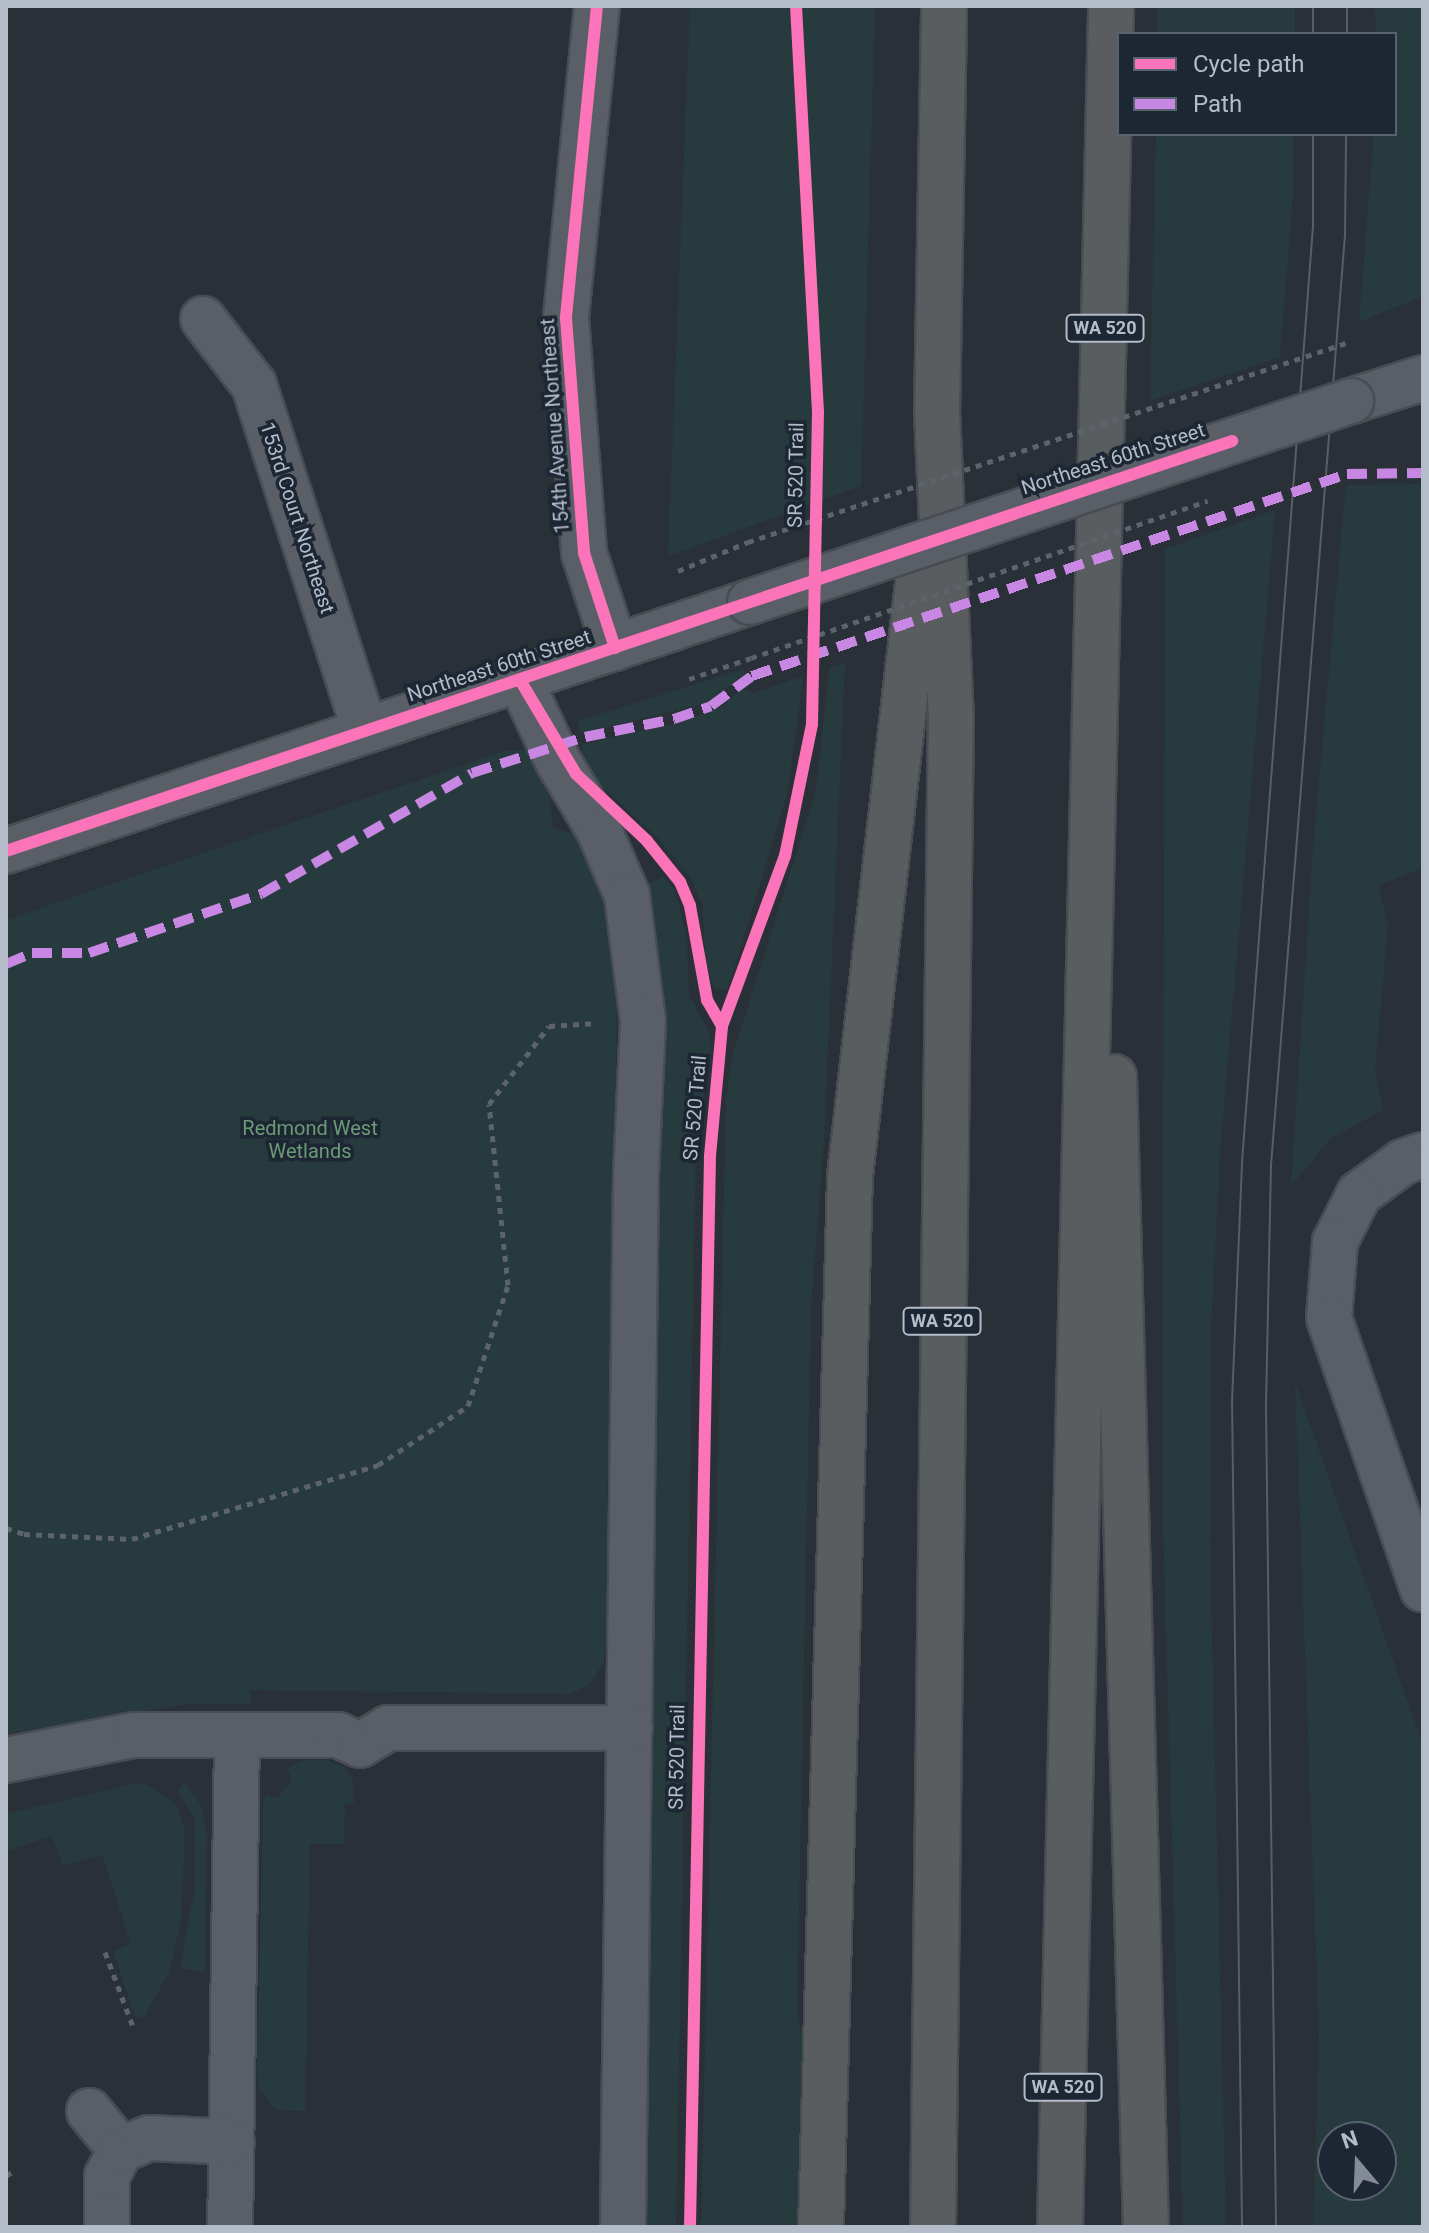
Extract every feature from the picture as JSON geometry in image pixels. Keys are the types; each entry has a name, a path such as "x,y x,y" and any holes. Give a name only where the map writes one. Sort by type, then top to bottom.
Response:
{"highway":[{"name":"WA 520","path":"933,2227 951,720 937,414 944,6"},
{"name":"WA 520","path":"1060,2227 1100,591 1111,6"},
{"path":"821,2227 850,1176 937,414"},
{"path":"1100,591 1146,2227"}],"street":[{"name":"154th Avenue Northeast","path":"597,6 566,318 584,553 615,648"},
{"name":"153rd Court Northeast","path":"203,319 254,385 365,731"},
{"name":"Northeast 60th Street","path":"6,851 1423,378"},
{"path":"520,680 558,761 599,830 627,895 643,1021 636,1191 623,2227"},
{"path":"1423,1155 1403,1162 1359,1194 1335,1242 1329,1318 1423,1589"},
{"path":"6,1760 134,1735 338,1735 360,1745 388,1728 630,1728"},
{"path":"230,2227 237,1735"},
{"path":"89,2111 121,2150"},
{"path":"107,2227 107,2176 121,2150 149,2138 232,2142"}],"path":[{"path":"678,571 748,542 1346,343"},
{"path":"689,679 1218,498"},
{"path":"813,646 814,615"},
{"path":"6,1528 24,1534 132,1539 378,1465 468,1406 508,1285 489,1104 549,1026 643,1021"},
{"path":"105,1952 134,2029"}],"green space":[{"path":"690,6 875,6 861,486 668,556"},
{"path":"1158,6 1295,6 1295,32 1158,32"},
{"path":"1375,6 1423,6 1423,296 1359,322 1374,136 1397,136 1397,32 1376,32"},
{"path":"1156,136 1293,136 1293,195 1280,357 1150,401"},
{"path":"1423,484 1423,868 1378,885 1388,924 1375,1069 1383,1110 1330,1139 1291,1186 1313,849 1346,485"},
{"path":"1275,510 1220,1153 1211,1330 1210,1553 1226,2227 1183,2227 1162,1490 1165,549"},
{"path":"845,663 824,1138 811,1308 797,2013 803,2039 803,2227 701,2227 726,1097 734,1050 816,791 829,668"},
{"path":"744,669 746,675 704,704 581,733 577,721"},
{"path":"803,676 788,791 728,989 714,989 706,964 702,904 691,878 660,840 587,772 580,761 583,744 678,723 721,707 743,688 753,693"},
{"name":"Redmond West Wetlands","path":"525,750 538,755 547,773 553,828 577,834 604,889 617,1012 607,1512 611,1611 604,1662 589,1685 569,1694 251,1690 250,1704 188,1704 6,1734 6,920 504,751"},
{"path":"663,877 676,891 687,942 689,995 709,1032 711,1051 696,1146 676,2227 631,2227 640,887"},
{"path":"1295,1382 1423,1745 1423,2227 1313,2227 1319,2035"},
{"path":"305,1760 327,1760 344,1767 353,1781 354,1803 345,1804 344,1844 310,1844 305,2111 276,2110 260,2090 257,2074 263,1806 266,1795 278,1798 292,1779 287,1768"},
{"path":"185,1782 201,1805 207,1834 205,1972 180,1968 195,1887 195,1818 178,1791"},
{"path":"133,1784 147,1785 175,1803 185,1829 181,1922 169,1972 143,2019 135,2016 113,1951 131,1944 102,1855 63,1866 52,1836 6,1851 6,1814"}],"tram line":[{"path":"1313,6 1313,32"},
{"path":"1347,6 1347,32"},
{"path":"1242,2227 1232,1402 1242,1162 1313,226 1313,136"},
{"path":"1276,2227 1266,1404 1271,1165 1345,235 1346,136"}],"marked path":[{"path":"6,964 32,953 89,953 261,894 472,773 585,737 674,719 711,706 752,676 1347,474 1423,473"}],"cycle path":[{"path":"597,6 566,318 584,553 615,648"},
{"name":"SR 520 Trail","path":"690,2227 710,1156 722,1026 785,856 812,724 818,412 796,6"},
{"path":"6,851 1232,441"},
{"path":"520,680 576,774 647,841 680,882 690,906 707,1000 722,1026"}]}
